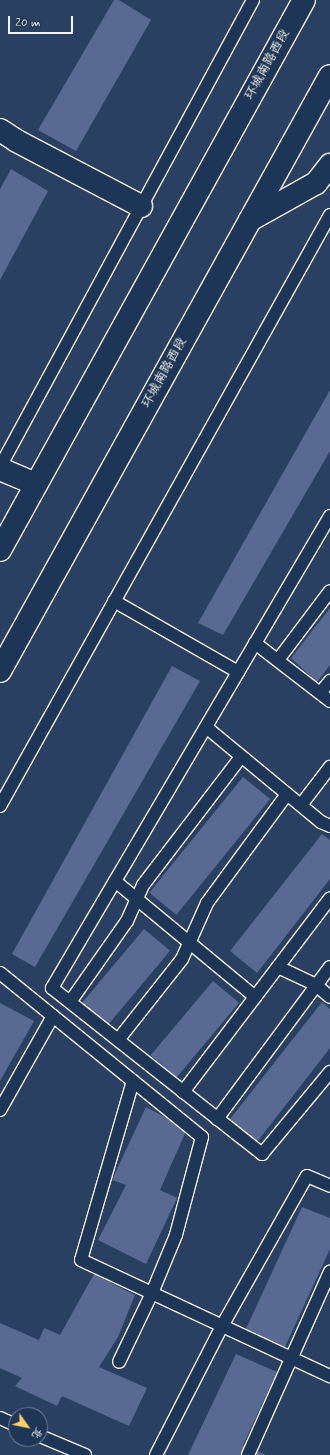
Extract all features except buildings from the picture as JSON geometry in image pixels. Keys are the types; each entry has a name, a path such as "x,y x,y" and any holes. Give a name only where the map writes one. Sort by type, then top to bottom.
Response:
{"main road":[{"name":"环城南路西段","path":"0,550 304,0"},
{"name":"环城南路西段","path":"0,670 330,76"},
{"path":"0,130 17,141 141,206"},
{"path":"250,220 316,183 330,165"},
{"path":"0,468 36,484"}],"lane":[{"path":"0,468 253,0"},
{"path":"0,806 330,215"},
{"path":"330,516 52,988 262,1154 330,1072"},
{"path":"278,660 330,591"},
{"path":"114,601 238,672"},
{"path":"255,643 330,701"},
{"path":"320,693 330,681"},
{"path":"206,727 322,822 330,826"},
{"path":"70,1002 127,921 143,884 242,757"},
{"path":"301,805 330,767"},
{"path":"118,1040 182,959 207,903 287,794"},
{"path":"115,881 255,997"},
{"path":"183,1092 330,898"},
{"path":"278,967 316,986 330,997"},
{"path":"217,1118 330,967"},
{"path":"0,973 202,1137 176,1235 152,1293 118,1362"},
{"path":"0,1110 53,1016"},
{"path":"133,1081 81,1260 330,1376"},
{"path":"156,1455 222,1326 307,1176 330,1186"},
{"path":"248,1455 330,1272"},
{"path":"48,1439 85,1455"}]}
